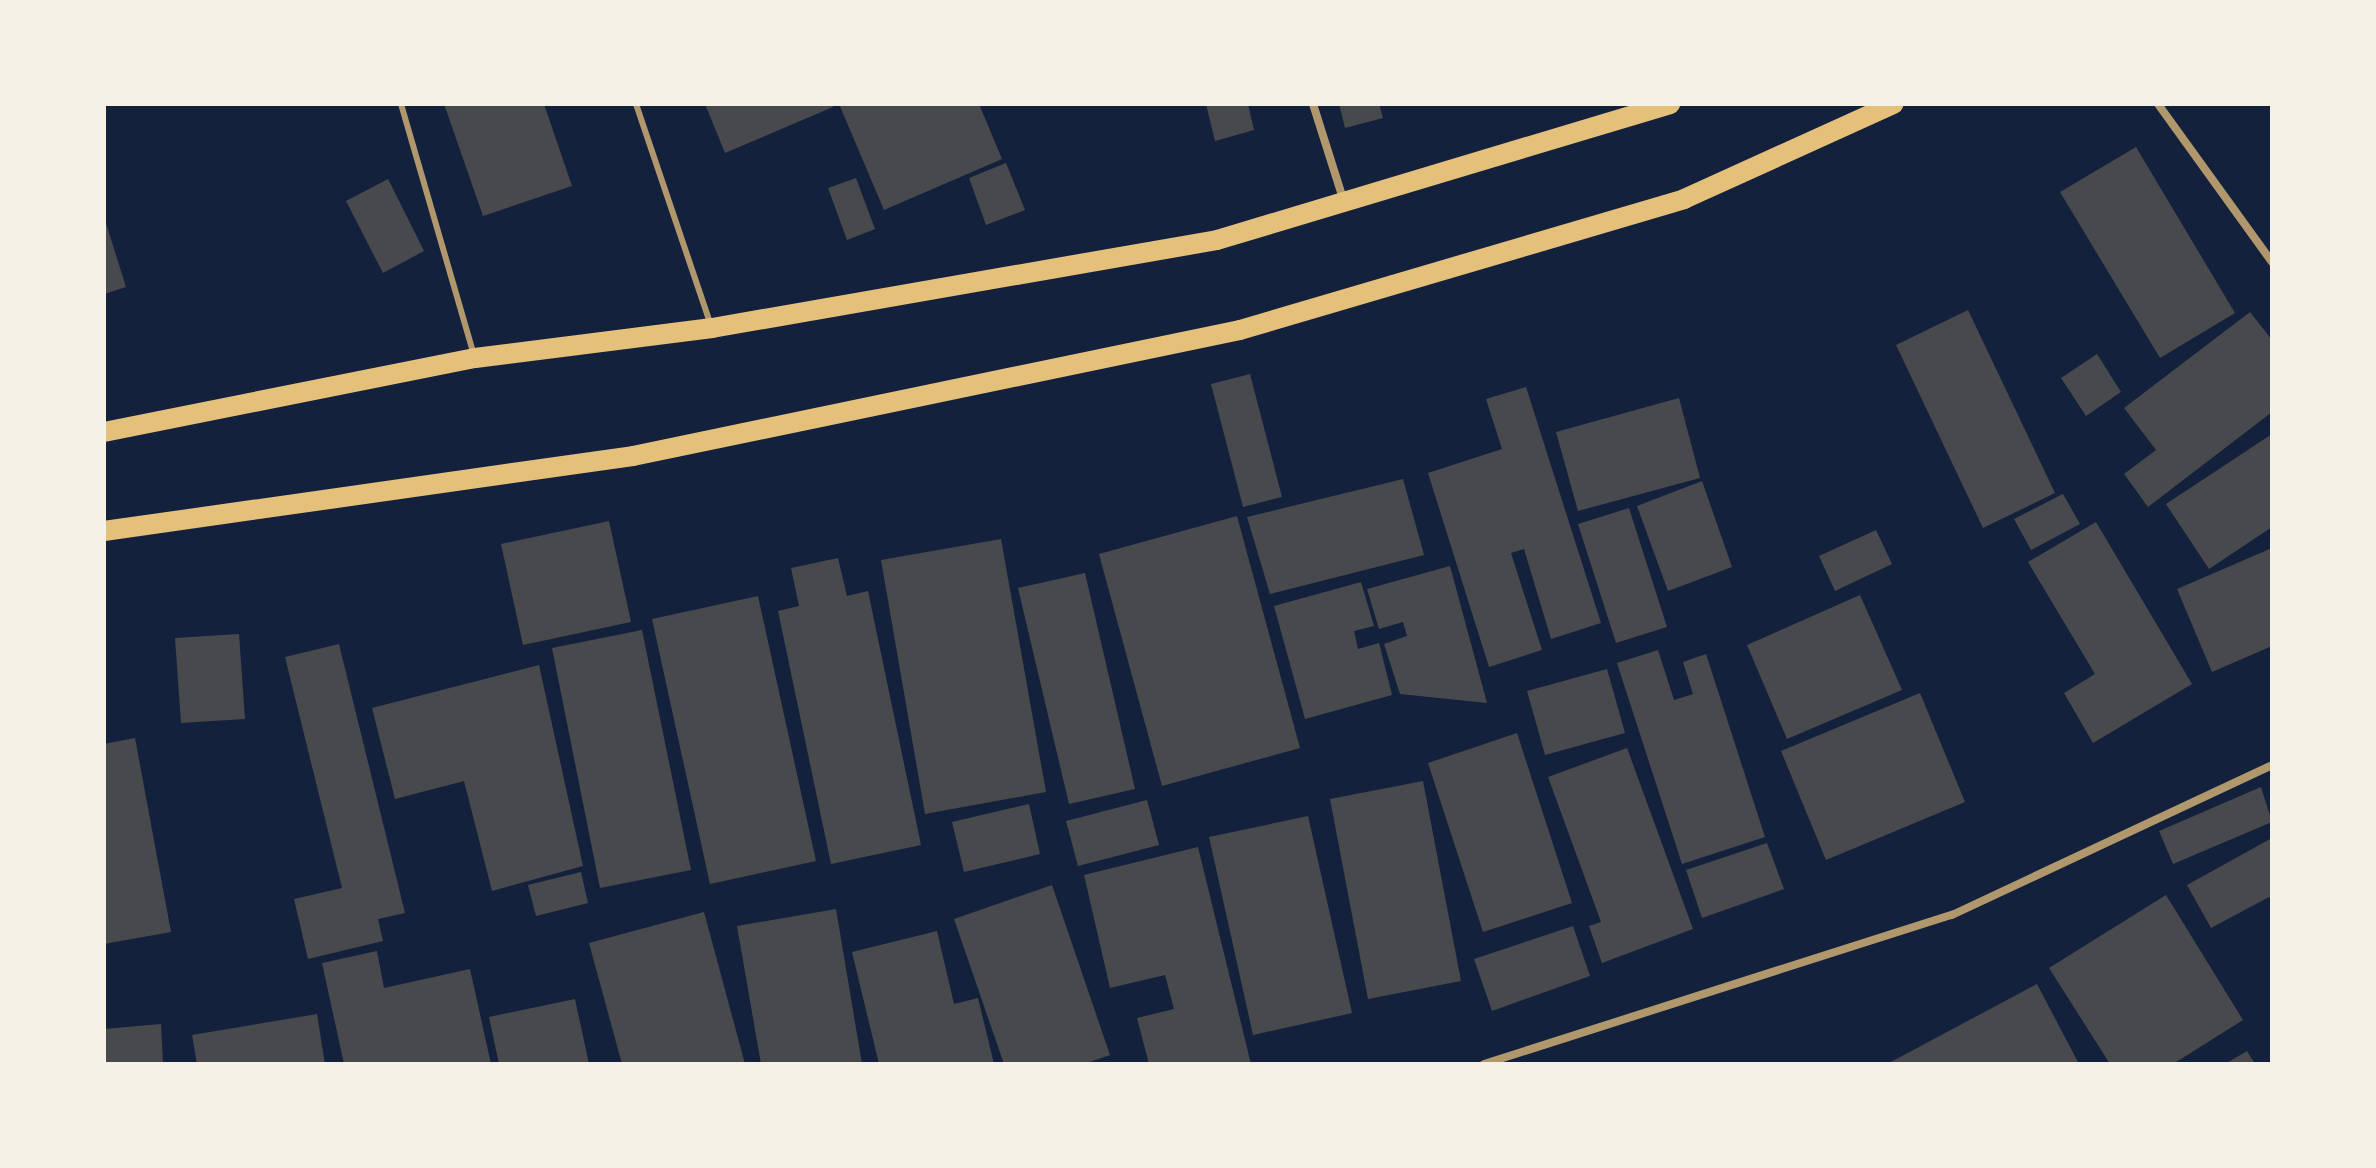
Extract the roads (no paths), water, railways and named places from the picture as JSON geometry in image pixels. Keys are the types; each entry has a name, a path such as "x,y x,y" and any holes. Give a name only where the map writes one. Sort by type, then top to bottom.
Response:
{"main road":[{"path":"104,432 475,358 712,328 1217,240 1670,104"},
{"path":"104,531 633,456 1240,330 1684,199 1893,104"}],"street":[{"path":"1313,104 1344,203"},
{"path":"2158,104 2272,262"},
{"path":"1484,1064 1952,915 2272,765"}],"lane":[{"path":"401,104 475,358"},
{"path":"636,104 712,328"}]}
